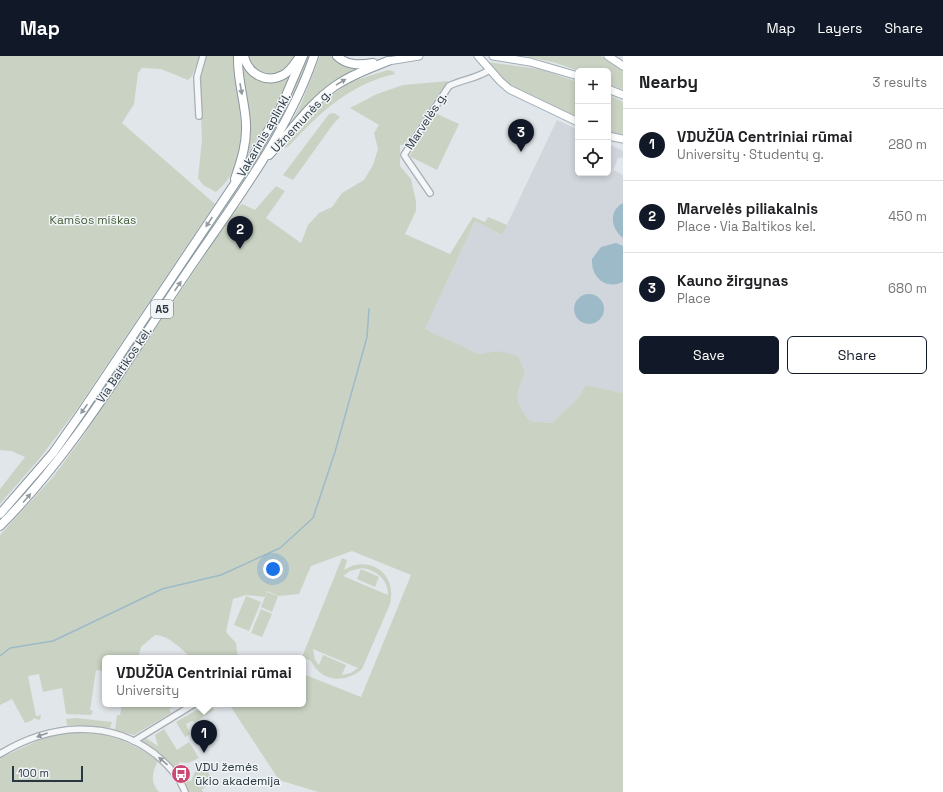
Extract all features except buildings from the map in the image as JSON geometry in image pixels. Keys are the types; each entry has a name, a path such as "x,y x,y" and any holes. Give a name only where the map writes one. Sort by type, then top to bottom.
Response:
{"highway":[{"path":"231,190 242,160 246,135 238,56"},
{"path":"244,56 248,68 252,72 267,79 284,75 300,56"},
{"name":"Vakarinis aplinkl.","path":"231,190 278,114 303,56"},
{"name":"Vakarinis aplinkl.","path":"238,196 292,109 314,56"},
{"path":"337,56 341,60 354,65 388,61"},
{"name":"Užnemunės g.","path":"255,170 302,117 325,94 348,78 388,61"},
{"name":"Via Baltikos kel.","path":"2,512 53,453 231,190"},
{"name":"Via Baltikos kel.","path":"0,526 40,483 86,422 238,196"}],"main road":[{"name":"Užnemunės g.","path":"388,61 419,56"},
{"path":"478,56 510,89 575,121"},
{"path":"493,56 530,62 575,75"},
{"path":"608,56 623,66"},
{"path":"611,90 623,95"},
{"path":"611,137 622,139"}],"street":[{"path":"199,116 197,77 203,56"},
{"name":"Marvelės g.","path":"430,193 404,155 449,86 456,82 474,79 490,70"},
{"path":"134,741 189,707"},
{"path":"0,754 47,733 65,729 84,728 101,730 134,741 148,749 171,769 185,792"}],"shaded area":[{"path":"557,120 575,129 575,176 611,176 611,145 623,151 623,158 618,158 613,170 623,175 623,393 586,385 578,398 552,423 530,421 520,409 516,394 525,373 497,351 479,354 425,329 475,221 502,235"}],"green space":[{"name":"Kamšos miškas","path":"0,56 200,56 192,76 188,80 161,69 142,68 138,73 134,104 122,123 215,204 75,412 40,458 0,504 0,489 25,457 11,451 0,450"},
{"path":"206,56 235,56 235,74 240,110 241,145 237,161 229,177 216,192 203,185 198,178 202,140 199,77"},
{"path":"246,56 296,56 283,71 268,74 255,71"},
{"path":"307,56 311,56 290,103 255,164 77,428 42,475 0,521 0,518 40,473 277,123"},
{"path":"320,56 333,56 336,60 364,68 349,75 286,132 301,104"},
{"path":"525,56 601,56 623,70 623,90 611,85 611,68 575,68 575,70 556,63"},
{"path":"242,61 244,67 254,77 291,74 273,113 245,158"},
{"path":"487,62 539,69 575,81 575,118 512,88"},
{"path":"388,70 393,71 395,74 364,85 336,101 312,122 289,146 285,148 283,146 325,100 350,82"},
{"path":"448,81 405,145 400,145 400,166 411,179 416,201 416,211 405,234 450,254 473,217 485,222 488,217 507,225 502,235 475,221 425,329 479,354 497,351 518,356 525,373 519,387 517,398 524,414 530,421 552,423 578,398 586,385 623,393 623,792 318,792 279,780 231,707 306,707 306,675 361,697 411,575 352,551 311,566 299,594 279,596 267,591 265,597 246,595 233,599 226,632 236,643 238,655 188,655 170,640 155,635 141,647 139,655 102,655 102,671 96,670 90,710 93,711 91,715 66,714 62,688 43,692 39,674 28,676 36,716 41,715 40,720 33,718 33,720 25,723 12,699 0,705 0,535 53,477 84,435 236,209 242,204 255,210 276,186 285,191 266,218 301,243 308,225 319,213 332,207 342,193 364,180 373,165 378,149 374,133 379,125 350,108 377,94 403,85"},
{"path":"611,96 623,102 623,135 611,133"},
{"path":"334,113 340,117 334,123 293,180 283,175 329,114"},
{"path":"435,113 459,124 437,170 411,157 410,155"},
{"path":"342,558 347,560 344,570 363,564 372,566 379,570 386,576 390,584 390,604 362,669 355,674 341,679 327,677 315,668 311,661 306,659 306,655 303,655","holes":["362,568 380,576 386,584 388,595 343,576 350,571","313,649 358,668 351,673 342,675 346,665 323,655 319,665 315,660"]},
{"path":"361,569 379,577 375,587 357,579"},
{"path":"267,592 278,596 272,612 261,607"},
{"path":"246,596 261,602 249,631 234,625"},
{"path":"261,609 272,614 262,637 251,633"},
{"path":"121,707 173,707 169,709 171,713 134,735 115,730 117,715 120,715"},
{"path":"202,707 212,707 214,710 195,722 192,721 186,724 190,734 185,737 176,722"},
{"path":"76,718 112,722 110,728 67,725 66,719"},
{"path":"164,729 177,750 189,742 199,758 188,763 179,762 180,767 177,770 159,752 142,742 144,737 158,746 155,735"},
{"path":"78,731 100,734 121,740 140,749 158,761 154,769 153,781 159,792 0,792 0,758 46,737"},
{"path":"204,766 214,782 202,789 203,792 188,792 184,782 185,780 191,781 195,772"}],"water":[{"path":"623,203 623,238 616,230 613,215 618,206"},
{"path":"616,243 623,246 623,282 617,284 605,283 597,277 594,272 592,259 601,247"},
{"path":"589,294 599,299 604,309 599,319 589,324 579,319 574,309 579,299"}],"waterway":[{"path":"0,656 10,648 53,641 162,589 221,575 280,548 313,518 335,452 367,337 369,309"}],"place":[{"name":"Kauno žirgynas","path":"521,152"},
{"name":"Marvelės piliakalnis","path":"240,249"},
{"name":"VDUŽŪA Centriniai rūmai","path":"204,753"},
{"name":"VDU žemės ūkio akademija","path":"181,774"}]}
